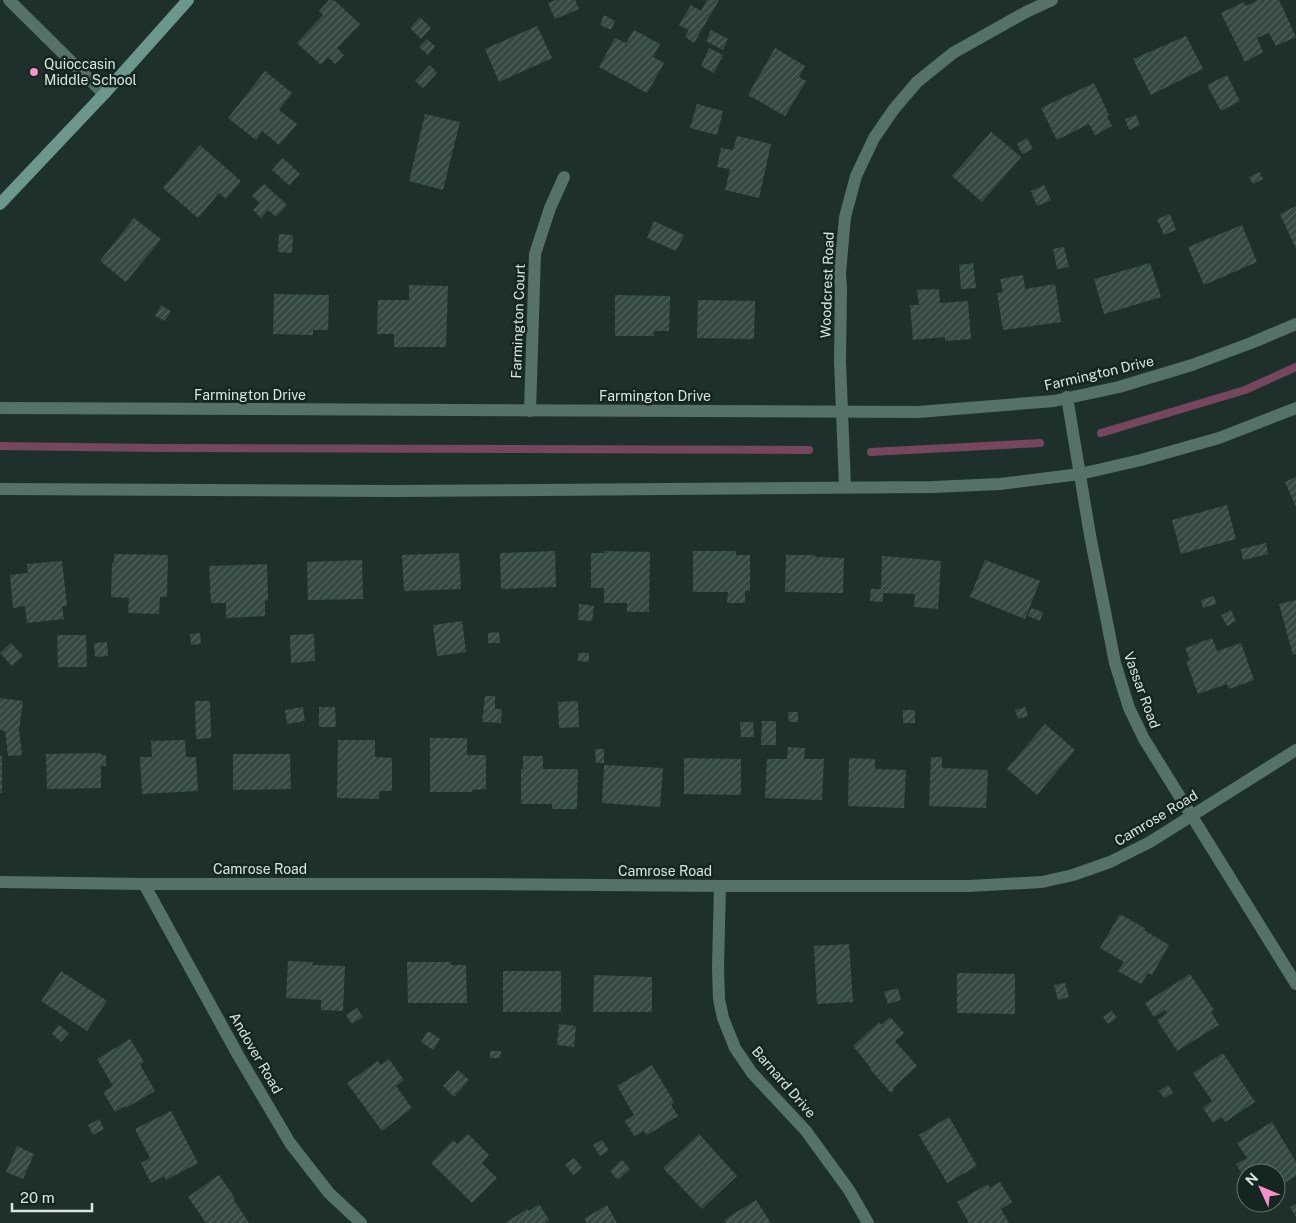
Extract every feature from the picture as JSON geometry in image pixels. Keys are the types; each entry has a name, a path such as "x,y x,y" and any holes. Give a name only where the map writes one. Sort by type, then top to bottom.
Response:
{"main road":[{"path":"0,204 104,94 188,0"}],"street":[{"path":"9,0 104,94"},
{"name":"Woodcrest Road","path":"845,487 841,412 840,273 845,217 856,176 874,138 894,109 917,82 953,53 1026,12 1052,0"},
{"name":"Farmington Court","path":"530,411 535,254 550,208 564,177"},
{"name":"Farmington Drive","path":"0,408 918,412 1054,401 1119,386 1192,364 1251,343 1296,324"},
{"name":"Vassar Road","path":"1066,398 1113,654 1130,708 1144,739 1296,984"},
{"path":"0,489 392,491 932,487 1000,484 1080,474 1141,460 1220,438 1296,408"},
{"name":"Camrose Road","path":"0,882 969,886 1042,882 1073,875 1110,862 1150,842 1296,750"},
{"name":"Andover Road","path":"144,884 238,1055 290,1143 328,1193 361,1223"},
{"name":"Barnard Drive","path":"720,886 719,999 722,1018 735,1048 752,1073 806,1131 849,1190 868,1223"}],"building":[{"path":"329,0 334,0 360,24 337,48 344,55 335,64 328,57 321,65 297,43 323,15 319,11"},
{"path":"555,0 575,0 579,9 555,19 548,3"},
{"path":"707,0 719,0 694,43 685,37 689,30 679,25 691,5 701,11"},
{"path":"1258,0 1279,0 1296,37 1276,46 1269,33 1257,38 1263,52 1245,62 1221,13 1244,2 1246,6"},
{"path":"604,15 615,21 611,30 600,25"},
{"path":"420,17 431,28 421,39 410,28"},
{"path":"537,26 552,58 499,82 485,49"},
{"path":"634,30 660,44 653,57 664,63 647,93 599,67 615,38 626,43"},
{"path":"711,30 728,39 723,50 706,41"},
{"path":"1186,36 1203,69 1151,95 1133,59"},
{"path":"427,39 435,46 428,55 419,47"},
{"path":"709,48 723,55 714,73 701,66"},
{"path":"775,48 805,66 799,77 806,81 785,116 748,95"},
{"path":"430,65 437,73 423,88 415,81"},
{"path":"265,71 292,93 279,110 297,124 279,145 262,131 256,140 228,118"},
{"path":"1227,75 1240,101 1221,111 1207,85"},
{"path":"1094,83 1112,126 1095,135 1089,124 1057,140 1041,108"},
{"path":"697,104 723,111 717,135 690,128"},
{"path":"425,114 460,122 443,190 409,181"},
{"path":"1136,115 1140,125 1129,130 1125,119"},
{"path":"991,132 1021,157 982,202 952,176"},
{"path":"737,136 771,144 759,198 725,190 730,169 717,167 721,148 733,150"},
{"path":"1027,138 1033,149 1022,154 1017,144"},
{"path":"200,145 241,181 226,199 219,193 198,218 163,188"},
{"path":"283,158 300,174 289,185 272,170"},
{"path":"1259,172 1263,179 1253,184 1249,177"},
{"path":"264,184 287,205 276,217 268,210 261,218 253,210 260,203 252,196"},
{"path":"1044,185 1051,200 1037,206 1031,191"},
{"path":"1296,206 1296,249 1280,214"},
{"path":"1170,214 1176,230 1164,235 1157,219"},
{"path":"134,218 161,239 126,282 100,261"},
{"path":"654,221 684,235 676,251 647,238"},
{"path":"1242,225 1257,262 1204,285 1188,247"},
{"path":"279,234 293,235 292,253 278,252"},
{"path":"1064,247 1069,267 1057,269 1053,249"},
{"path":"973,263 976,288 961,289 959,265"},
{"path":"1150,263 1161,297 1104,314 1094,279"},
{"path":"1023,275 1025,289 1055,284 1061,322 1003,330 997,293 1003,292 1000,279"},
{"path":"409,285 448,286 446,347 394,347 394,334 377,334 378,300 409,300"},
{"path":"939,289 940,303 968,301 971,339 945,341 945,337 913,340 910,305 919,305 917,290"},
{"path":"274,294 329,295 328,330 313,330 313,335 273,334"},
{"path":"615,295 670,296 669,331 654,331 654,336 615,336"},
{"path":"698,300 755,301 754,339 697,338"},
{"path":"161,305 171,311 165,321 155,316"},
{"path":"1296,477 1296,507 1285,482"},
{"path":"1227,505 1236,539 1181,554 1172,520"},
{"path":"1266,543 1268,554 1243,560 1241,549"},
{"path":"555,551 556,587 501,589 500,553"},
{"path":"604,551 650,552 649,612 627,612 627,603 604,603 604,588 591,588 591,553 604,553"},
{"path":"693,551 736,551 736,555 750,555 750,591 745,591 745,603 727,603 728,592 693,592"},
{"path":"459,553 461,589 404,591 402,555"},
{"path":"114,554 168,555 167,597 160,597 159,614 128,613 129,598 111,597"},
{"path":"786,555 844,558 843,593 785,592"},
{"path":"882,556 941,561 938,609 914,607 915,594 883,593 883,602 870,601 871,589 881,589"},
{"path":"362,560 363,599 308,600 307,562"},
{"path":"985,560 1040,581 1025,619 970,597"},
{"path":"62,561 67,606 62,606 64,619 27,623 25,606 13,608 10,575 28,573 27,564"},
{"path":"267,564 268,600 265,601 265,616 226,618 226,603 211,603 209,566"},
{"path":"1214,596 1216,604 1203,608 1201,600"},
{"path":"1296,600 1296,654 1293,655 1279,604"},
{"path":"579,604 594,606 592,621 578,620"},
{"path":"1031,608 1043,612 1040,621 1028,616"},
{"path":"1231,610 1236,621 1227,626 1221,615"},
{"path":"462,621 466,652 437,656 433,625"},
{"path":"499,632 500,643 488,643 488,633"},
{"path":"200,633 201,644 191,645 190,634"},
{"path":"314,634 315,661 291,663 290,635"},
{"path":"57,635 86,635 87,667 58,667"},
{"path":"1212,638 1217,651 1241,643 1254,680 1229,689 1227,684 1198,694 1186,661 1190,660 1185,648"},
{"path":"107,642 108,656 95,657 94,643"},
{"path":"11,643 23,656 12,666 0,653"},
{"path":"578,653 589,653 589,662 578,661"},
{"path":"485,696 495,696 495,709 502,709 501,723 482,722"},
{"path":"0,698 23,701 19,730 22,755 8,756 5,731 0,730"},
{"path":"195,701 210,701 211,738 196,739"},
{"path":"578,701 579,727 559,728 558,702"},
{"path":"303,707 305,721 287,724 285,710"},
{"path":"319,707 335,707 336,727 319,727"},
{"path":"1025,707 1028,716 1018,719 1015,710"},
{"path":"903,710 915,710 915,723 903,723"},
{"path":"788,712 798,712 798,722 789,722"},
{"path":"762,721 776,721 776,745 761,745"},
{"path":"740,722 753,722 754,737 741,737"},
{"path":"1045,724 1075,750 1037,795 1007,769"},
{"path":"430,738 467,738 467,755 486,755 486,789 472,790 472,792 430,792"},
{"path":"185,740 186,757 196,757 198,791 142,794 140,757 152,757 151,741"},
{"path":"338,740 375,740 375,757 392,758 392,791 379,791 379,799 337,798"},
{"path":"788,747 805,748 804,759 824,759 822,800 765,798 767,759 787,759"},
{"path":"595,749 604,749 604,763 596,763"},
{"path":"101,753 101,755 106,755 106,766 101,766 101,788 47,789 46,754"},
{"path":"233,754 290,754 291,789 233,790"},
{"path":"0,756 2,756 2,793 0,793"},
{"path":"523,756 543,756 543,769 578,769 577,809 552,809 552,804 521,804"},
{"path":"931,757 942,757 942,768 988,770 986,808 929,806"},
{"path":"684,758 741,759 741,795 684,794"},
{"path":"849,758 875,759 875,769 906,770 904,808 848,806"},
{"path":"604,765 663,768 660,807 602,803"},
{"path":"1120,914 1169,945 1152,975 1148,973 1141,984 1118,971 1124,962 1100,948"},
{"path":"849,944 853,1002 817,1004 814,946"},
{"path":"288,961 313,962 312,965 345,966 343,1011 321,1010 321,1000 286,998"},
{"path":"407,962 451,962 451,965 466,965 467,1003 408,1003"},
{"path":"61,971 107,1001 87,1031 41,1001"},
{"path":"503,971 561,971 561,1012 503,1012"},
{"path":"957,973 1015,974 1015,1014 957,1013"},
{"path":"1190,974 1214,1010 1211,1012 1219,1025 1177,1051 1157,1020 1167,1013 1165,1010 1154,1017 1145,1003"},
{"path":"594,975 652,977 652,1012 593,1012"},
{"path":"1065,983 1069,997 1058,1000 1054,985"},
{"path":"898,988 901,1000 888,1004 884,992"},
{"path":"357,1008 363,1017 352,1024 346,1015"},
{"path":"1112,1011 1117,1018 1108,1024 1103,1017"},
{"path":"890,1017 904,1033 895,1041 917,1066 893,1088 894,1090 891,1093 853,1046 879,1022 881,1025"},
{"path":"559,1024 576,1026 574,1047 557,1045"},
{"path":"59,1025 69,1033 61,1042 52,1034"},
{"path":"428,1031 440,1039 433,1050 421,1042"},
{"path":"130,1039 144,1062 140,1064 155,1091 126,1108 125,1106 115,1112 103,1092 113,1086 97,1059"},
{"path":"490,1051 501,1051 500,1058 490,1058"},
{"path":"1223,1053 1255,1102 1225,1122 1222,1117 1213,1123 1203,1108 1212,1101 1193,1073"},
{"path":"389,1059 404,1080 396,1086 412,1108 382,1131 347,1083 378,1061 381,1065"},
{"path":"652,1065 674,1102 671,1105 678,1116 647,1135 644,1131 634,1136 625,1121 634,1115 617,1086"},
{"path":"458,1070 469,1080 454,1097 443,1086"},
{"path":"1168,1085 1173,1093 1164,1098 1159,1091"},
{"path":"171,1111 198,1163 166,1180 164,1176 151,1183 141,1163 150,1158 135,1129"},
{"path":"949,1117 977,1166 947,1183 919,1135"},
{"path":"99,1119 104,1129 93,1135 88,1125"},
{"path":"1272,1122 1296,1162 1296,1176 1286,1182 1286,1163 1238,1163 1247,1158 1237,1143"},
{"path":"468,1134 489,1155 482,1163 497,1178 472,1203 431,1163 453,1140 457,1144"},
{"path":"699,1134 737,1176 702,1209 663,1168"},
{"path":"602,1140 609,1150 600,1156 593,1145"},
{"path":"17,1146 34,1154 23,1179 6,1172"},
{"path":"574,1158 582,1168 573,1175 565,1165"},
{"path":"622,1160 630,1169 618,1180 610,1171"},
{"path":"219,1175 249,1223 206,1223 188,1197"},
{"path":"1000,1182 1012,1202 1001,1209 1009,1223 969,1223 957,1202 988,1184 990,1188"},
{"path":"756,1200 771,1223 726,1223 724,1220"},
{"path":"539,1204 549,1220 545,1223 505,1223 527,1209 529,1211"},
{"path":"1296,1204 1296,1217 1290,1207"},
{"path":"607,1205 617,1223 587,1223 584,1219"}],"waterway":[{"path":"1101,433 1245,390 1296,367"},
{"path":"871,452 1040,443"},
{"path":"0,446 809,450"}],"place":[{"name":"Quioccasin Middle School","path":"34,72"}]}
